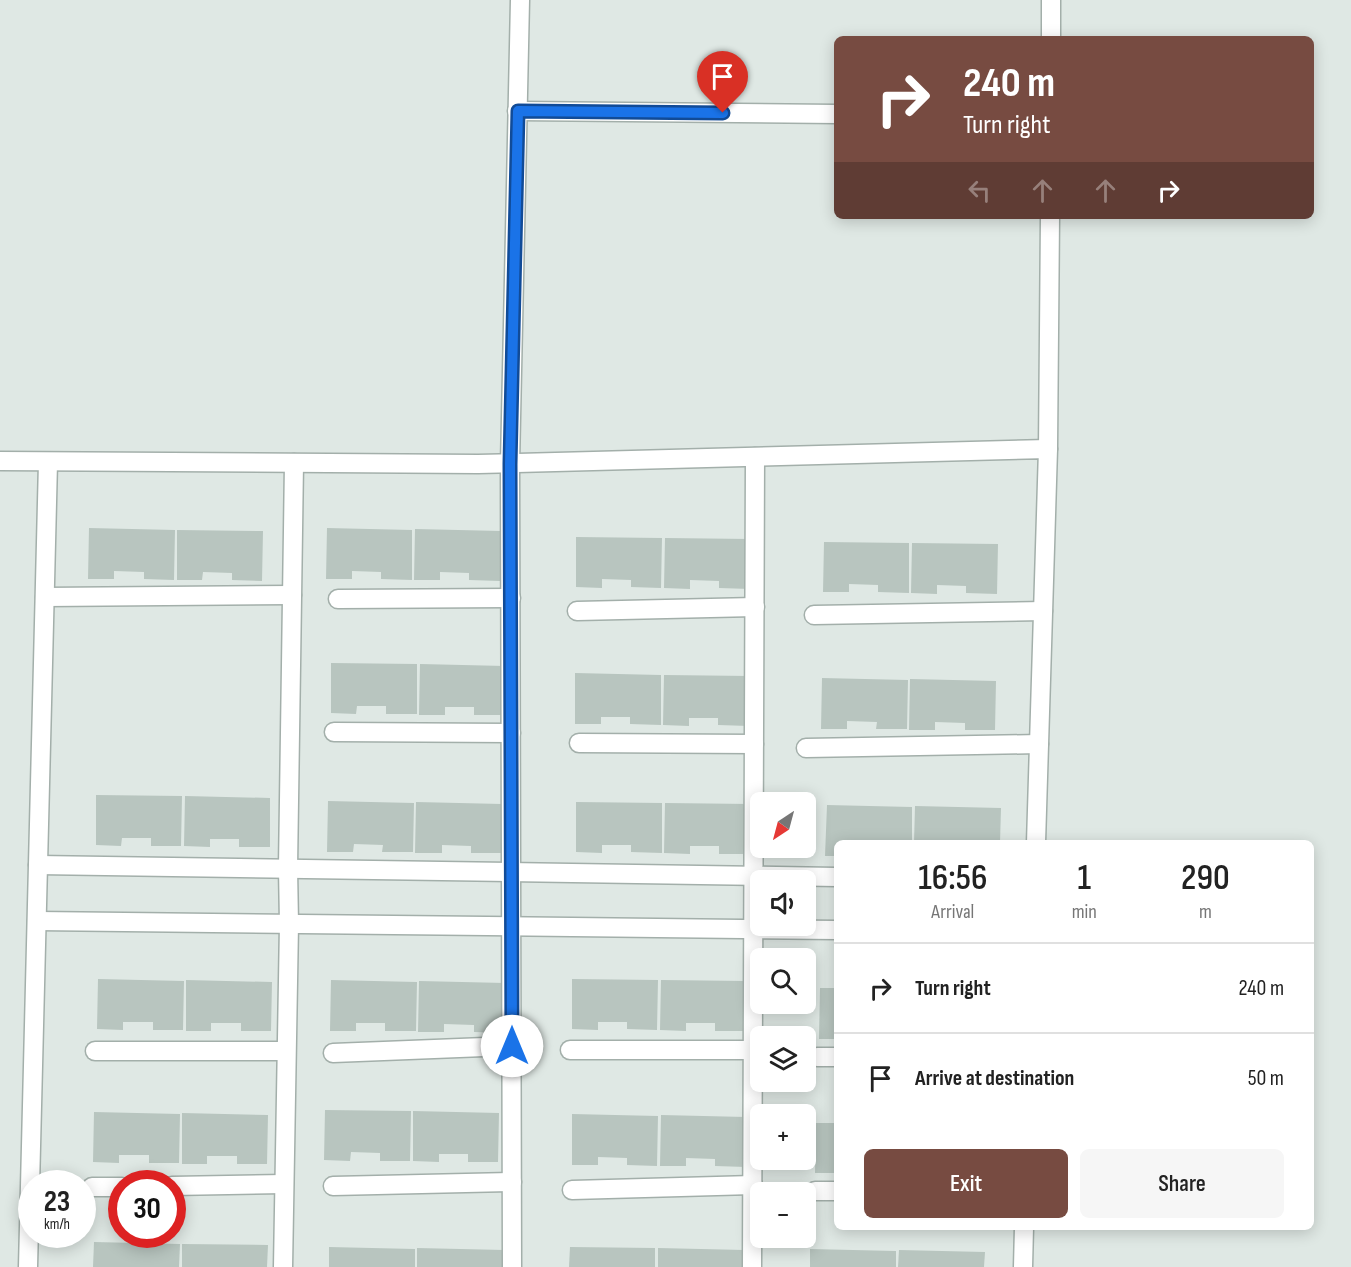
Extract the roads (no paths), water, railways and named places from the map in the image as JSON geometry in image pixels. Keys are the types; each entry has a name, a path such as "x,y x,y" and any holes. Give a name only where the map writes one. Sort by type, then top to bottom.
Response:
{"street":[{"path":"512,1267 510,464 520,0"},
{"path":"1051,0 1051,36"},
{"path":"518,111 834,114"},
{"path":"1036,840 1048,449 1050,219"},
{"path":"0,461 510,464 1048,449"},
{"path":"754,870 755,457"},
{"path":"28,1267 48,462"},
{"path":"283,1267 294,463"},
{"path":"45,597 292,595"},
{"path":"338,599 510,598"},
{"path":"577,611 754,607"},
{"path":"814,615 1043,611"},
{"path":"334,732 511,733"},
{"path":"579,743 754,744"},
{"path":"806,748 1040,744"},
{"path":"38,865 750,875"},
{"path":"816,876 834,877"},
{"path":"37,921 750,929"},
{"path":"816,930 834,930"},
{"path":"753,936 753,1026"},
{"path":"333,1053 512,1046"},
{"path":"570,1050 750,1050"},
{"path":"94,1051 285,1051"},
{"path":"817,1057 834,1057"},
{"path":"753,1092 753,1182"},
{"path":"333,1186 512,1182"},
{"path":"186,1186 284,1184"},
{"path":"572,1190 750,1185"},
{"path":"816,1191 834,1191"},
{"path":"1023,1267 1024,1230"},
{"path":"752,1248 752,1267"}]}
